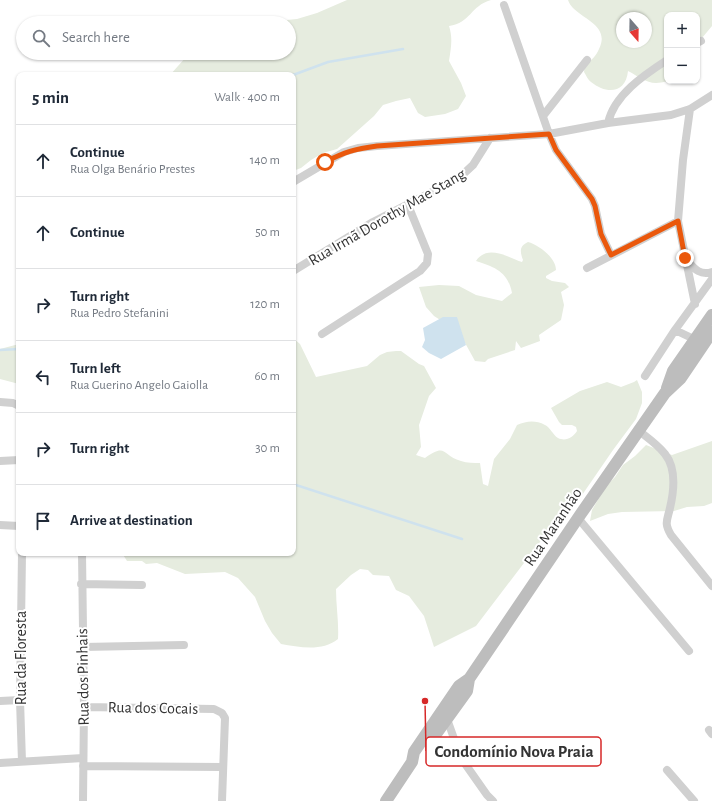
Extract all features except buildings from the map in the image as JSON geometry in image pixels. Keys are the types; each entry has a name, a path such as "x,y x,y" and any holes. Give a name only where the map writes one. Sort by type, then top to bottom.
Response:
{"street":[{"path":"504,5 549,134 556,150 592,199 601,234 611,255"},
{"path":"543,116 587,60"},
{"path":"608,123 610,114 615,104 624,94 652,70 664,62"},
{"path":"296,180 344,152 358,148 549,134 608,123 671,115 690,109 712,95"},
{"path":"690,109 683,160 678,221 695,304"},
{"name":"Rua Irmã Dorothy Mae Stang","path":"296,269 373,222 459,178 473,165 490,138"},
{"path":"322,334 420,271 427,263 428,254 408,205"},
{"path":"587,268 678,221"},
{"path":"685,258 697,271 702,274 712,272"},
{"path":"645,376 675,330 712,279"},
{"name":"Rua Maranhão","path":"386,801 412,762 420,757 442,721 466,691 469,679 665,393 681,378 712,315"},
{"path":"675,330 699,342"},
{"name":"Rua Maranhão","path":"699,342 712,332"},
{"path":"0,402 16,404"},
{"path":"639,431 659,447 666,455 670,463 674,478 674,493 666,521 668,530 712,586"},
{"path":"0,461 16,460"},
{"path":"578,518 689,651"},
{"path":"0,525 16,526"},
{"name":"Rua da Floresta","path":"22,556 20,700 22,762"},
{"name":"Rua dos Pinhais","path":"82,556 81,584 84,707 83,801"},
{"path":"81,584 142,585"},
{"path":"83,647 184,645"},
{"path":"0,701 20,700"},
{"name":"Rua dos Cocais","path":"84,707 214,709 222,713 225,718 222,767"},
{"path":"442,721 462,758 487,795 493,801"},
{"path":"0,763 83,762 222,767 222,801"},
{"path":"668,770 694,801"}],"shaded area":[{"path":"347,0 491,0 479,6 462,22 449,26 451,47 449,61 466,96 458,109 445,114 425,117 418,113 410,98 383,105 374,116 337,149 323,153 296,170 296,72 173,72 183,60 296,60 296,19 317,13"},
{"path":"568,0 712,0 712,26 700,40 700,12 664,12 664,82 655,83 646,81 628,71 624,84 620,88 609,90 603,89 591,82 584,72 585,65 597,54 602,41 599,30 570,4"},
{"path":"528,242 542,249 555,265 556,270 546,276 546,278 552,281 565,283 569,287 561,292 564,305 561,320 539,335 540,341 521,348 516,341 515,350 488,359 485,362 475,361 459,332 434,316 426,307 419,287 439,285 459,286 476,295 502,301 512,293 504,275 495,268 476,261 486,253 498,253 522,262 521,250 523,245"},
{"path":"296,341 300,344 316,377 367,366 380,355 387,352 396,351 401,351 424,366 436,388 429,396 419,425 421,447 416,455 425,458 432,453 441,451 461,461 468,463 480,463 483,484 488,486 494,459 510,439 517,425 528,422 538,422 547,426 556,437 566,439 577,431 576,427 572,425 562,425 551,408 580,391 607,382 621,387 637,380 642,392 642,403 636,419 580,498 564,515 559,517 476,626 434,647 424,616 409,596 396,590 389,576 373,575 368,570 360,569 336,589 338,639 325,646 310,648 281,644 265,621 255,597 238,578 225,572 185,574 157,563 146,564 142,561 127,561 124,556 296,556"},
{"path":"16,345 16,383 0,379 0,349"},
{"path":"712,441 712,503 704,506 687,507 674,511 622,512 608,514 590,521 592,510 606,486 615,477 623,465 646,445 672,455"}],"water":[{"path":"443,317 457,317 466,345 441,359 429,353 422,347 425,340 423,328"}],"waterway":[{"path":"296,74 328,62 403,49"},
{"path":"0,350 16,349"},
{"path":"296,485 462,539"}],"place":[{"name":"Condomínio Nova Praia","path":"425,701"}],"route":[{"path":"325,162 344,152 358,148 549,134 556,150 592,199 601,234 611,255 678,221 685,258"}]}
